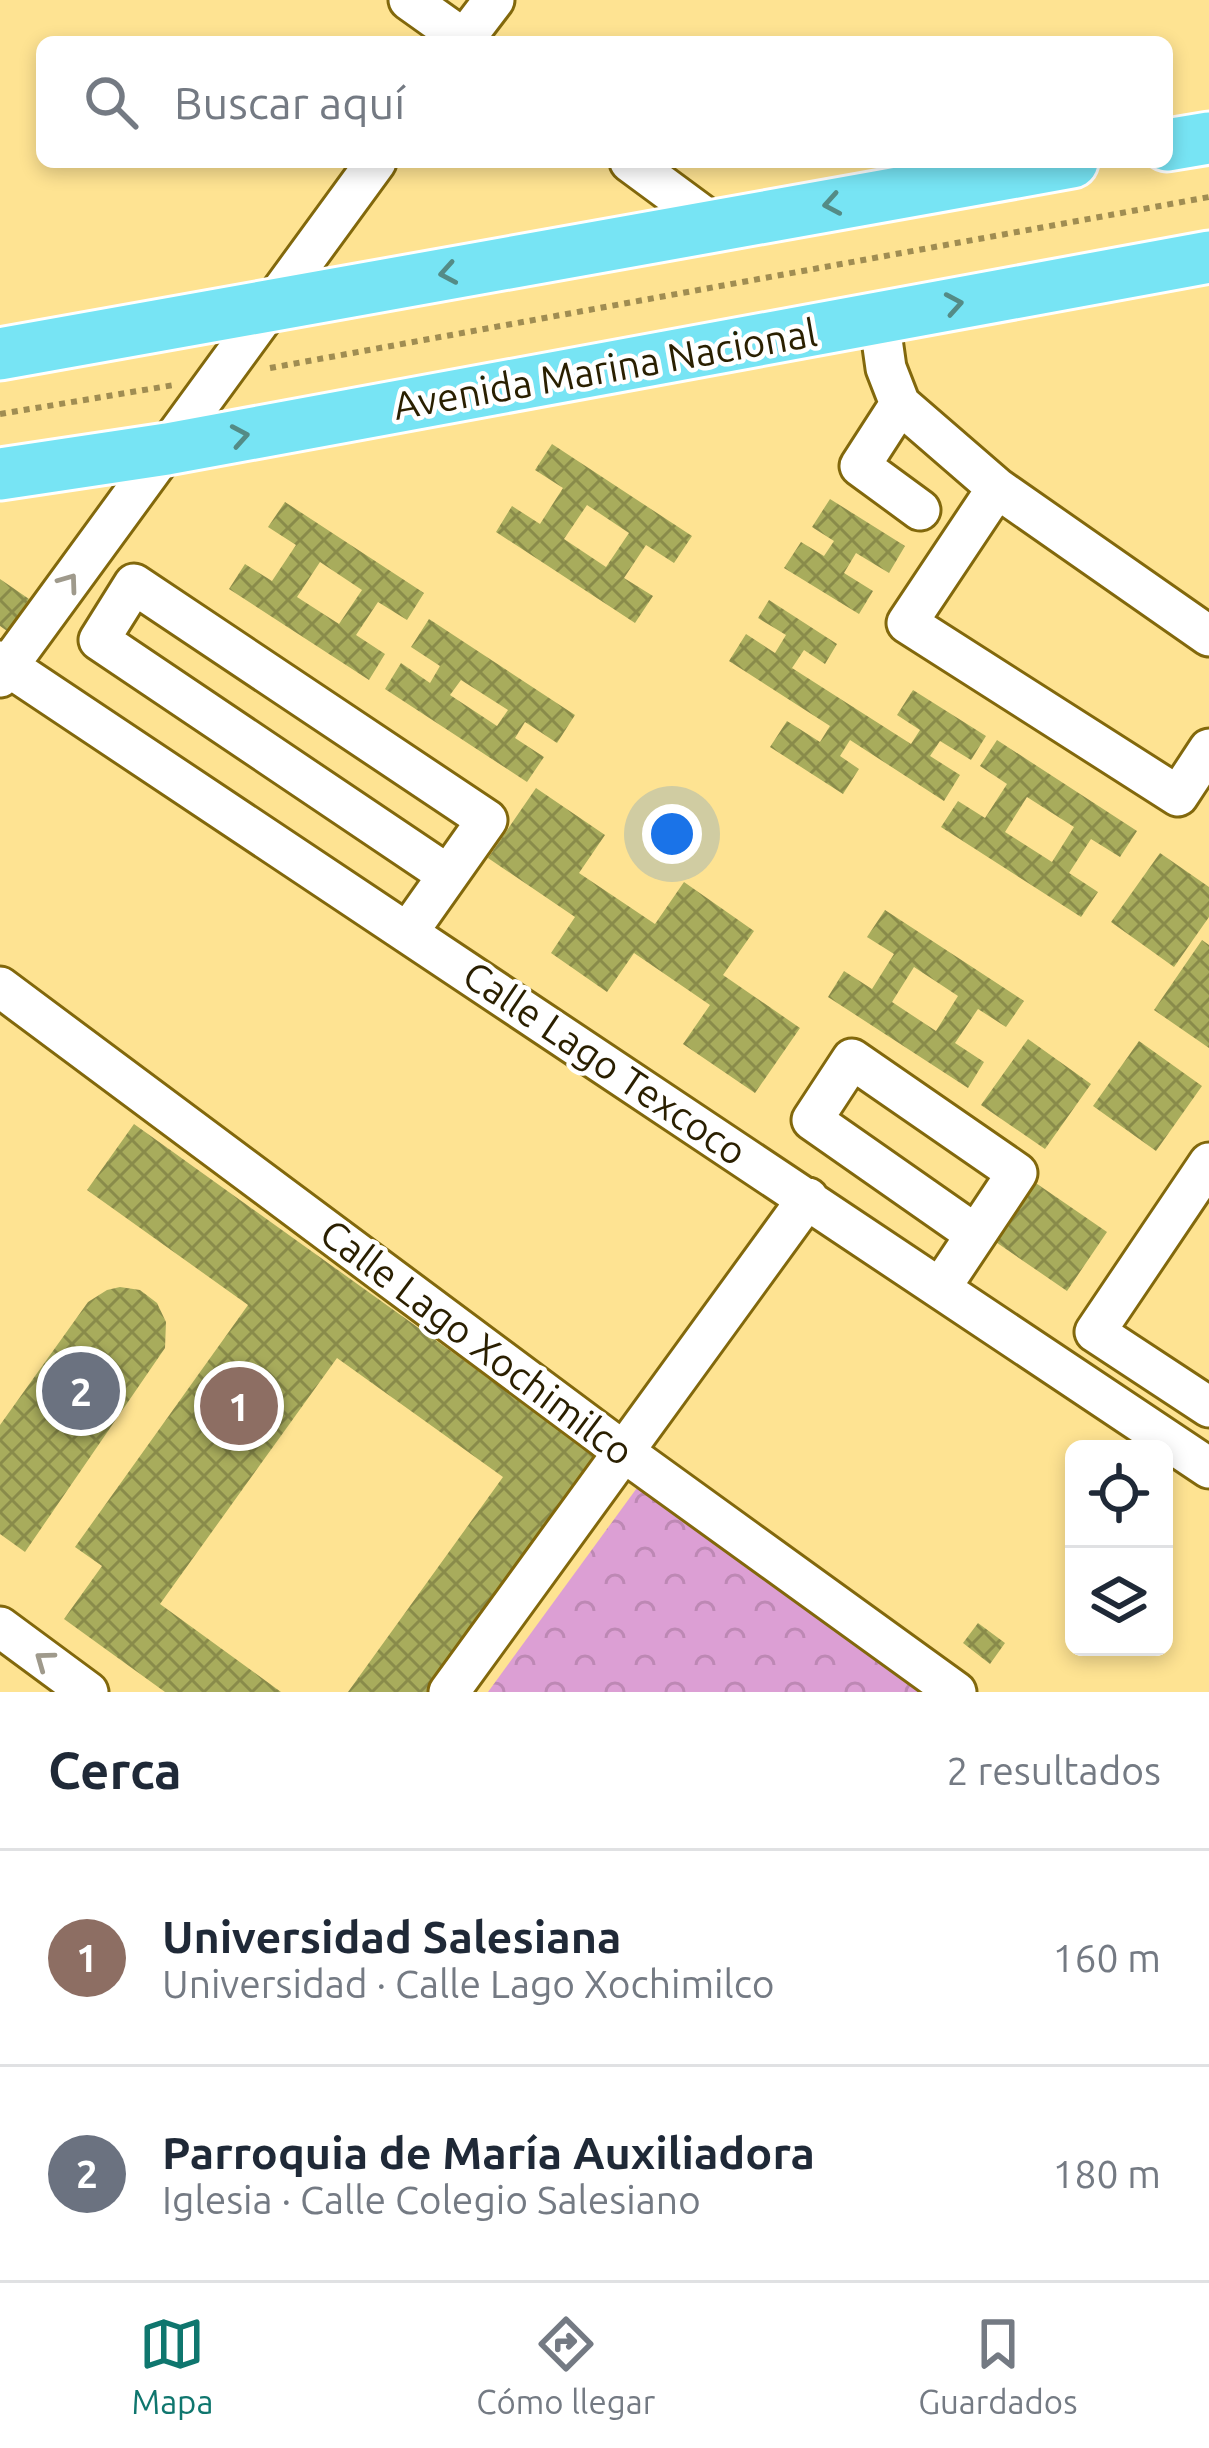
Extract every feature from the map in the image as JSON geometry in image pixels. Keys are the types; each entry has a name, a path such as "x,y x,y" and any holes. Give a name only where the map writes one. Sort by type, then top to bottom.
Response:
{"main road":[{"path":"1173,145 1209,138"},
{"path":"7,346 272,305 1037,168"},
{"name":"Avenida Marina Nacional","path":"0,474 166,449 1209,257"}],"street":[{"path":"409,0 458,36"},
{"path":"469,36 494,0"},
{"path":"3,668 372,168"},
{"path":"638,168 714,224"},
{"path":"879,318 886,368 900,404 997,488 1209,636"},
{"path":"900,404 860,466 920,510"},
{"path":"997,488 907,623 1178,796 1209,749"},
{"path":"408,932 487,820 134,584 99,640 448,875"},
{"name":"Calle Lago Texcoco","path":"3,668 408,932 1196,1459"},
{"name":"Calle Lago Xochimilco","path":"0,987 624,1452 956,1692"},
{"path":"940,1287 1017,1173 852,1059 812,1120 975,1234"},
{"path":"1196,1459 1209,1409 1095,1332 1209,1163"},
{"path":"449,1692 808,1198"},
{"path":"0,1627 88,1692"}],"path":[{"path":"0,414 1209,197"}],"green space":[{"path":"642,1481 931,1692 488,1692"}],"building":[{"path":"552,444 692,536 674,563 646,545 624,578 653,596 635,623 496,532 512,506 540,524 563,488 535,470","holes":["587,505 629,533 606,567 564,539"]},
{"path":"830,499 905,546 889,573 856,553 844,573 873,591 859,614 784,568 801,542 824,556 834,541 812,527"},
{"path":"285,502 424,593 407,620 378,602 356,635 385,654 369,680 229,589 245,564 272,581 296,545 268,527","holes":["320,562 362,590 339,624 297,597"]},
{"path":"0,579 29,599 7,631 0,626"},
{"path":"769,600 837,644 825,664 804,650 792,668 911,744 920,730 897,715 913,690 986,736 971,760 940,741 930,756 960,775 944,801 850,740 840,756 859,769 843,794 770,747 787,721 820,742 830,726 729,661 746,634 775,653 786,635 758,618"},
{"path":"429,619 575,715 557,743 525,722 515,738 544,757 527,782 385,689 401,663 430,683 440,666 411,647","holes":["461,680 508,710 497,726 450,695"]},
{"path":"997,740 1137,831 1120,857 1091,839 1069,873 1098,892 1081,917 941,827 958,801 985,818 1007,784 980,766","holes":["1027,797 1074,827 1052,862 1005,832"]},
{"path":"536,788 605,835 579,873 655,924 684,882 754,931 723,975 800,1028 755,1093 683,1044 710,1005 634,953 607,992 551,953 575,917 488,858"},
{"path":"1160,853 1209,887 1209,917 1174,967 1111,922"},
{"path":"885,910 1024,1001 1006,1027 978,1009 955,1043 984,1062 968,1088 828,997 844,971 872,989 894,954 867,937","holes":["914,967 958,996 936,1031 892,1002"]},
{"path":"1202,940 1209,945 1209,1048 1154,1010"},
{"path":"1028,1039 1091,1084 1045,1149 981,1105"},
{"path":"1139,1041 1202,1086 1156,1151 1093,1106"},
{"path":"134,1124 596,1455 427,1692 348,1692 503,1477 337,1358 160,1604 281,1692 165,1692 64,1619 102,1566 75,1547 248,1305 87,1190"},
{"path":"1027,1177 1107,1232 1067,1291 987,1236"},
{"path":"120,1287 140,1290 157,1303 166,1322 165,1348 25,1552 0,1534 0,1425 88,1302"},
{"path":"978,1623 1005,1643 990,1664 963,1643"}],"place":[{"name":"Parroquia de María Auxiliadora","path":"81,1391"},
{"name":"Universidad Salesiana","path":"239,1406"}]}
